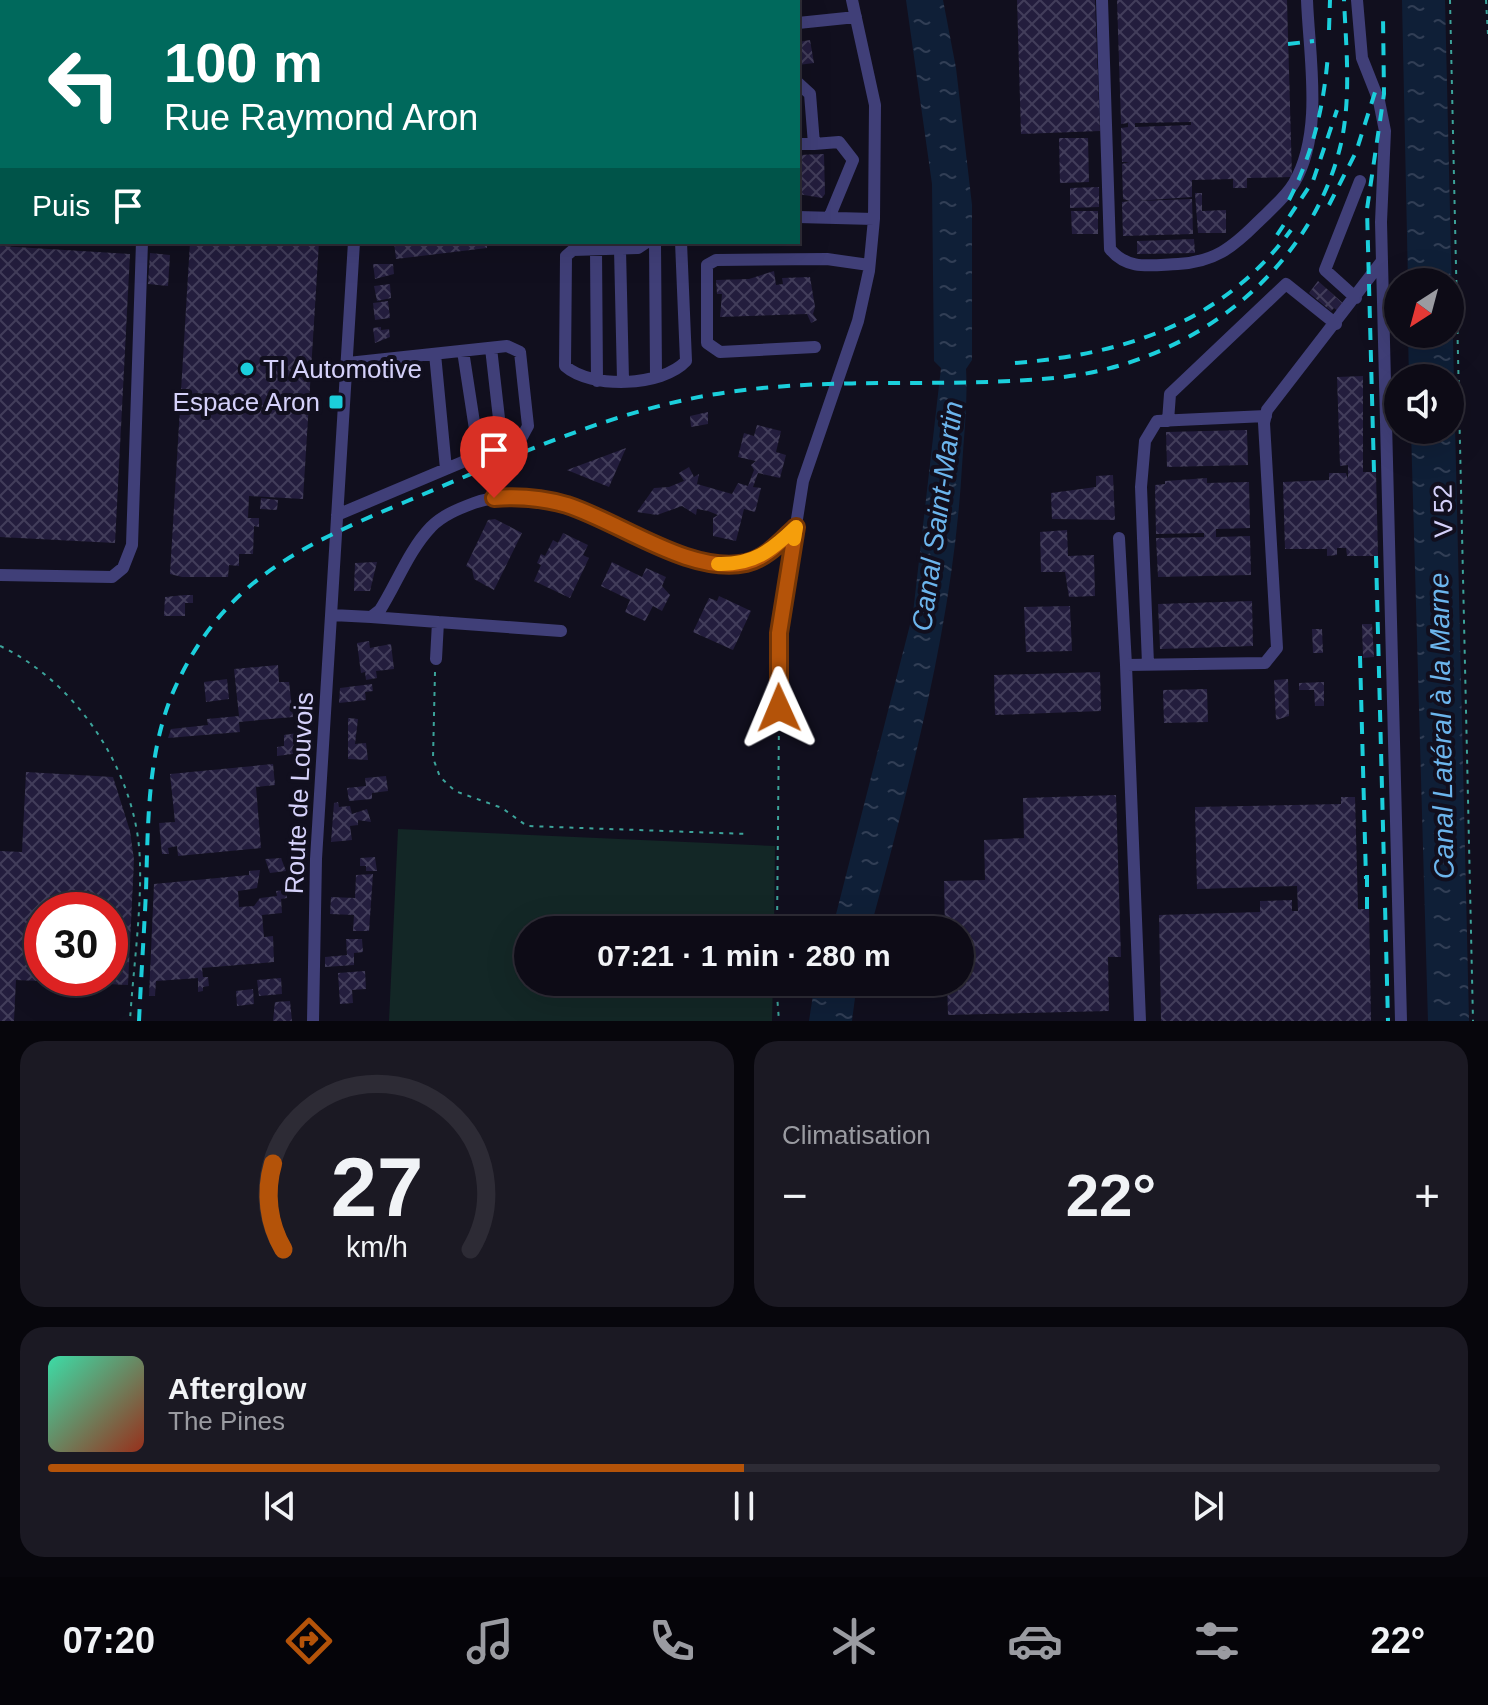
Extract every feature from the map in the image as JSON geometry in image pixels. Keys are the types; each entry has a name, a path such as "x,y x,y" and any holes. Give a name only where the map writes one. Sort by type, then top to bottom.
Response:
{"street":[{"path":"779,708 779,633 796,527 811,450 858,321 874,219 875,105 852,0"},
{"path":"1102,0 1110,249 1119,261 1137,266 1202,263 1236,244 1293,185 1311,125 1307,0"},
{"path":"1357,0 1362,58 1379,101 1385,131 1382,261 1401,1021"},
{"path":"800,23 856,17"},
{"path":"800,85 810,94 814,144"},
{"path":"800,144 839,142 853,160 829,218"},
{"path":"1356,298 1325,270 1360,181"},
{"path":"800,217 874,219"},
{"path":"0,575 112,577 123,568 132,545 142,244"},
{"name":"Route de Louvois","path":"313,1021 316,859 354,244"},
{"path":"644,244 638,248 573,250 566,256 565,366 576,376 597,381 656,376 678,369 686,361 681,244"},
{"path":"655,244 656,376"},
{"path":"620,249 623,380"},
{"path":"596,250 597,381"},
{"path":"815,347 720,352 713,348 707,343 707,265 716,260 827,259 869,265"},
{"path":"1126,665 1265,663 1277,648 1267,410 1382,261"},
{"path":"1168,421 1170,394 1286,284 1336,324"},
{"path":"337,515 522,437 528,426 520,352 507,346 348,363"},
{"path":"491,348 502,445"},
{"path":"463,351 479,455"},
{"path":"435,354 446,469"},
{"path":"1148,664 1141,487 1145,441 1157,421 1266,416"},
{"path":"371,617 380,610 431,527 461,508 494,498 534,498 570,506 686,555 719,564 748,563 759,558 796,527"},
{"path":"1119,538 1140,1021"},
{"path":"332,615 561,631"},
{"path":"436,659 438,622"}],"path":[{"name":"V 52","path":"1450,0 1473,1021"},
{"path":"1486,0 1488,35"},
{"path":"0,646 30,663 66,695 98,734 124,786 140,856 130,1021"},
{"path":"436,659 433,758 440,777 455,791 502,808 527,826 747,834"},
{"path":"777,916 779,708"},
{"path":"777,996 779,1021"}],"green space":[{"path":"398,829 775,846 774,916 514,916 514,996 773,996 772,1021 389,1021"}],"water":[{"name":"Canal Saint-Martin","path":"906,0 943,0 956,68 972,205 972,360 966,369 962,466 950,584 915,758 874,916 836,916 913,613 941,368 934,361 932,184"},
{"path":"1402,0 1445,0 1451,268 1408,268"},
{"path":"1408,348 1453,348 1454,364 1409,364"},
{"name":"Canal Latéral à la Marne","path":"1411,444 1455,444 1469,1021 1428,1021"},
{"path":"813,996 855,996 852,1021 809,1021"}],"building":[{"path":"1017,0 1095,0 1100,131 1021,134"},
{"path":"1117,0 1287,0 1292,177 1247,178 1247,188 1233,188 1233,179 1192,180 1192,197 1137,201 1192,199 1193,234 1123,236 1122,202 1130,201 1123,199 1122,164 1129,162 1122,162 1121,128 1128,127 1128,123 1121,124","holes":["1191,122 1191,125 1135,127 1135,123"]},
{"path":"810,40 814,63 800,65 800,42"},
{"path":"1059,138 1088,138 1089,182 1060,183"},
{"path":"824,154 825,194 822,198 800,194 800,155"},
{"path":"1099,187 1099,207 1070,208 1070,188"},
{"path":"1195,193 1202,193 1202,211 1226,210 1226,233 1198,233"},
{"path":"1071,211 1098,211 1098,234 1072,234"},
{"path":"1194,239 1195,253 1137,254 1137,241"},
{"name":"TI Automotive","path":"190,244 319,244 303,499 249,496 248,518 259,518 259,527 254,526 253,554 239,554 239,566 229,565 228,577 170,574"},
{"path":"394,244 487,244 487,248 396,259"},
{"path":"0,246 130,254 115,543 0,537"},
{"path":"150,253 170,255 168,286 148,284"},
{"path":"373,264 393,264 394,274 375,279"},
{"path":"774,271 776,285 783,284 782,278 810,277 815,307 813,314 817,320 811,323 807,314 720,317 722,294 717,294 716,280 749,279"},
{"path":"1318,281 1345,305 1339,312 1334,308 1331,311 1309,293"},
{"path":"390,284 391,298 377,301 374,286"},
{"path":"388,301 390,318 375,320 373,303"},
{"path":"381,327 381,330 389,329 390,337 375,343 373,328"},
{"path":"1363,376 1363,472 1376,472 1378,556 1347,556 1346,548 1337,548 1337,555 1327,556 1327,549 1285,549 1283,482 1329,480 1329,473 1346,473 1348,479 1348,465 1340,466 1337,377"},
{"path":"708,412 708,424 691,427 690,416"},
{"path":"757,425 781,431 776,452 786,455 780,478 758,473 753,487 761,488 755,512 744,509 736,541 713,536 713,518 718,515 708,511 697,509 696,515 682,506 657,515 637,512 654,488 669,487 684,481 679,473 689,467 694,477 699,474 697,484 732,494 738,483 748,486 754,470 751,465 756,461 738,457 744,433 754,436"},
{"path":"1247,430 1248,465 1167,467 1166,432"},
{"path":"626,448 609,487 567,470 575,467"},
{"path":"1113,475 1115,520 1052,519 1051,493 1096,487 1096,476"},
{"path":"1207,478 1207,483 1249,482 1250,528 1216,529 1216,537 1250,536 1251,575 1158,577 1156,538 1204,537 1204,533 1156,534 1155,485 1165,484 1165,481"},
{"path":"261,498 278,500 277,510 260,509"},
{"path":"495,519 522,533 494,590 474,579 472,569 466,566 488,520"},
{"path":"1067,530 1068,556 1094,555 1095,596 1069,597 1065,572 1041,572 1040,532"},
{"path":"563,533 588,545 583,555 589,558 570,598 534,581 541,565 537,563 541,554 545,556 553,540 558,543"},
{"path":"377,562 370,591 354,591 355,563"},
{"path":"612,562 642,577 646,568 666,577 662,586 670,595 662,611 653,606 645,621 625,612 630,600 601,586"},
{"path":"193,595 193,603 185,603 185,616 164,616 165,597"},
{"path":"719,596 751,611 733,650 693,632 709,598 717,601"},
{"path":"1252,601 1253,646 1160,649 1158,604"},
{"path":"1070,606 1072,651 1026,652 1024,607"},
{"path":"1362,624 1372,624 1374,657 1363,658"},
{"path":"1312,629 1322,629 1323,653 1313,653"},
{"path":"369,641 370,648 391,644 394,669 376,671 377,678 366,680 365,672 361,673 357,643"},
{"path":"278,665 279,682 289,682 293,717 239,722 240,732 168,738 171,729 208,725 207,719 239,716 234,669"},
{"path":"1100,672 1101,711 995,715 994,675"},
{"path":"227,679 229,699 206,702 204,682"},
{"path":"1288,679 1289,716 1276,720 1274,680"},
{"path":"1324,682 1324,706 1315,706 1314,690 1299,690 1299,683"},
{"path":"372,684 373,691 365,692 366,700 339,703 340,688"},
{"path":"1207,689 1208,722 1164,723 1163,690"},
{"path":"348,718 358,719 355,744 366,743 368,760 348,759"},
{"path":"298,733 300,753 277,756 277,747 284,746 284,735"},
{"path":"273,764 275,785 256,787 261,848 178,856 177,846 168,848 169,854 162,854 159,823 175,822 170,774"},
{"path":"26,772 113,777 130,831 134,860 128,985 128,892 24,892 24,980 16,980 14,1021 0,1021 0,851 22,852"},
{"path":"386,776 388,791 372,793 372,799 349,801 347,788 366,786 365,778"},
{"path":"1116,795 1121,957 1108,957 1109,1011 948,1015 947,996 974,996 974,916 945,916 944,881 985,880 984,840 1024,838 1023,798"},
{"path":"1341,797 1355,797 1358,909 1369,909 1371,1021 1161,1021 1159,915 1260,912 1260,901 1292,900 1292,911 1298,911 1297,886 1197,889 1195,807 1341,804"},
{"path":"338,802 339,807 350,806 352,814 367,809 371,822 358,820 358,825 350,826 352,840 331,842 334,803"},
{"path":"375,857 377,871 366,871 366,866 360,866 360,858"},
{"path":"281,858 286,871 270,873 265,859"},
{"path":"260,870 257,888 238,891 239,907 254,906 260,898 277,896 276,891 286,890 287,898 281,899 282,913 262,915 264,937 273,936 274,962 202,968 209,986 203,987 203,991 198,992 198,978 156,981 155,996 149,996 154,884 249,875 249,871"},
{"path":"373,874 369,931 353,931 354,915 330,914 331,897 355,898 356,875"},
{"path":"346,939 362,939 363,952 354,953 354,965 325,967 325,957 347,955"},
{"path":"365,971 366,989 352,990 353,1003 340,1004 338,973"},
{"path":"281,978 282,994 259,996 257,980"},
{"path":"253,989 254,1004 237,1006 236,991"},
{"path":"290,1001 292,1021 273,1021 275,1002"}],"railway":[{"path":"1329,30 1330,0"},
{"path":"139,1021 149,815 159,738 174,690 194,652 216,620 241,594 299,552 367,518 564,436 645,410 729,392 771,387 1063,377 1111,368 1158,352 1201,330 1241,302 1276,268 1305,229 1327,186 1342,139 1346,104 1344,0"},
{"path":"1374,472 1367,209 1384,94 1383,16"},
{"path":"1288,44 1314,41"},
{"path":"1289,200 1305,165 1316,129 1328,54"},
{"path":"1329,205 1356,152 1377,86"},
{"path":"1277,235 1313,181 1337,110"},
{"path":"1015,363 1095,352 1169,328 1203,311 1235,289 1264,262 1291,230"},
{"path":"1376,556 1388,1021"},
{"path":"1360,656 1366,879"},
{"path":"1367,868 1367,909"}],"slow traffic":[{"path":"718,564 748,563 759,558 796,527 794,539"}],"place":[{"name":"TI Automotive","path":"247,369"},
{"name":"Espace Aron","path":"336,402"}],"route":[{"path":"494,498 534,498 570,506 701,561 719,564 748,563 759,558 796,527 779,633 779,708"}]}
